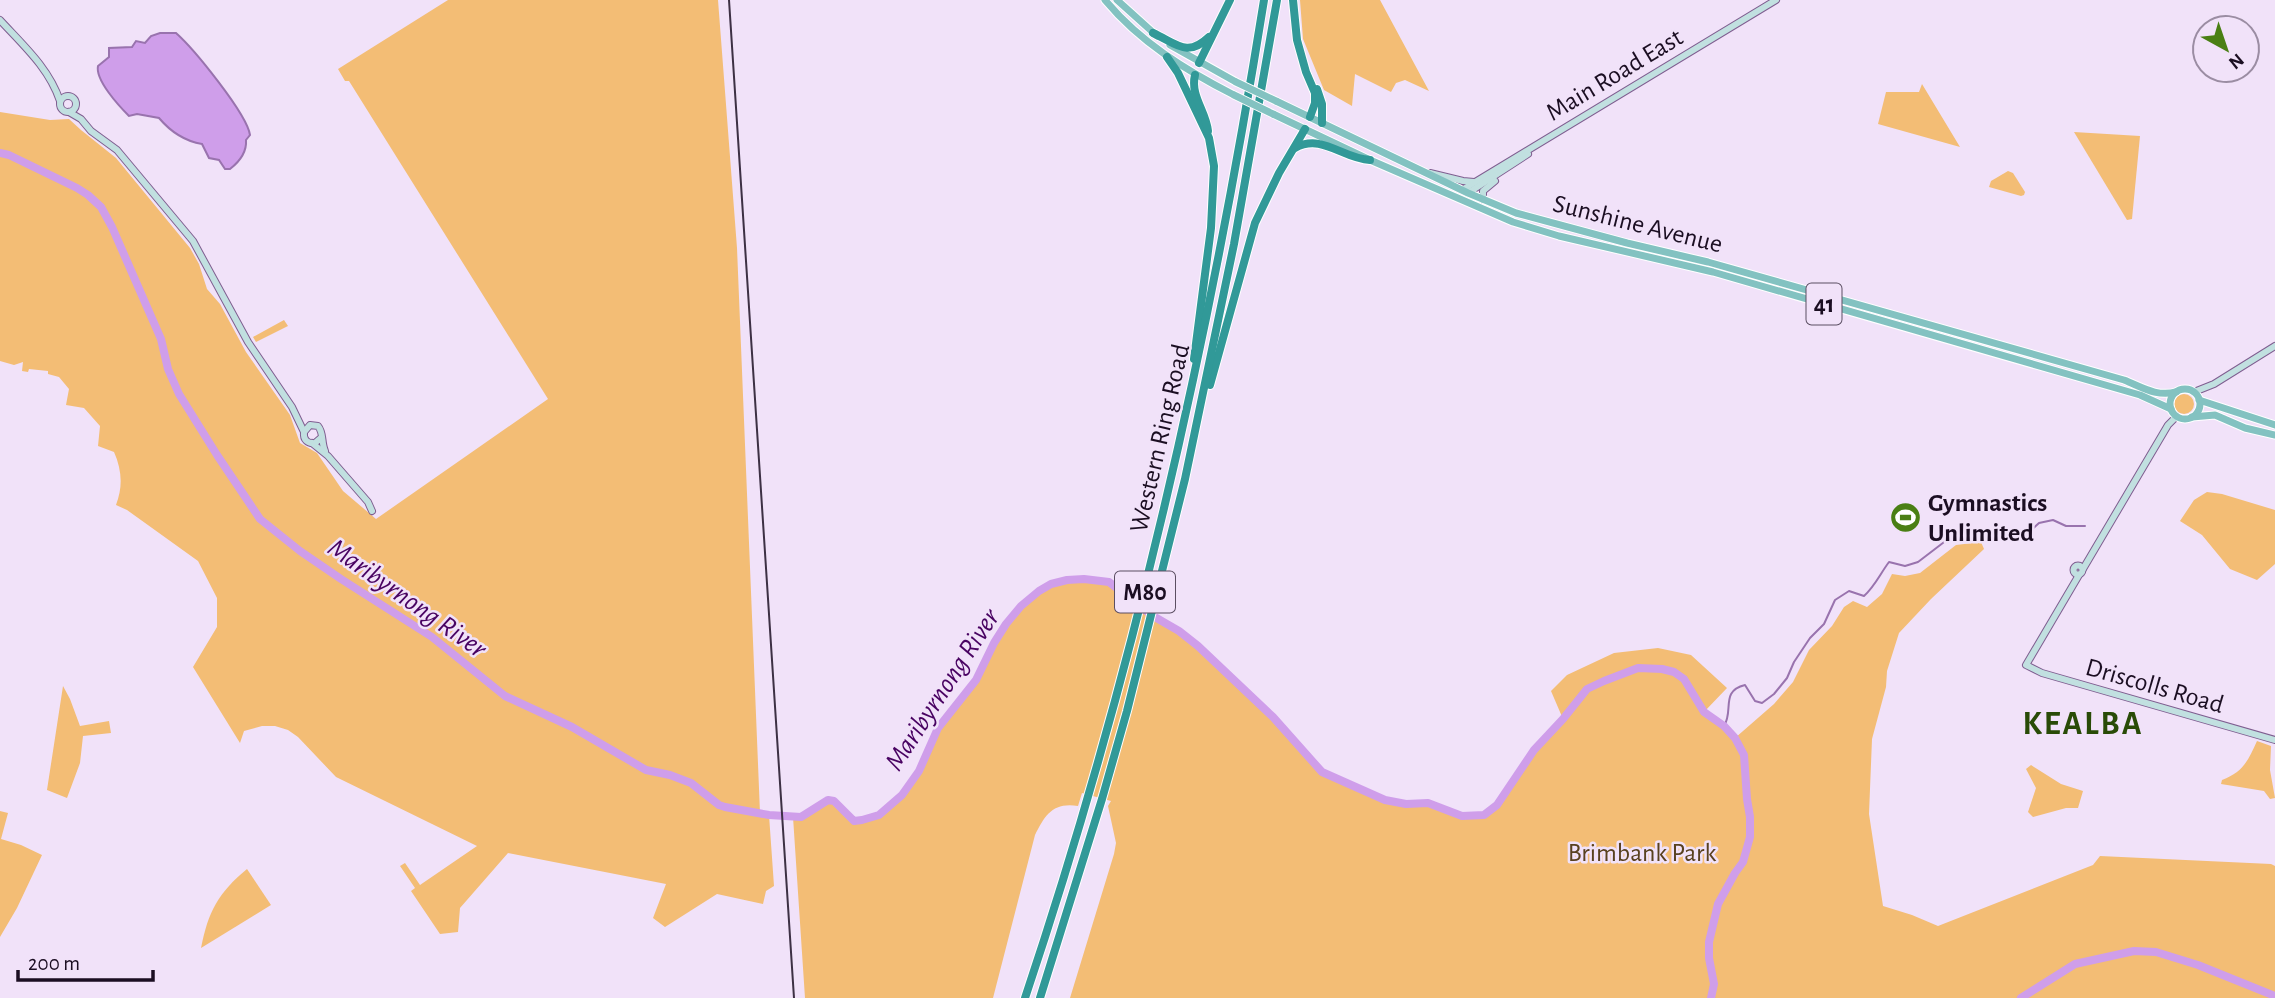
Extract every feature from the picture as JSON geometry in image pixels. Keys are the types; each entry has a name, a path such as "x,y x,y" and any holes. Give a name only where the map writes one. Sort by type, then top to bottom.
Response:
{"highway":[{"path":"1199,63 1230,0"},
{"name":"Western Ring Road","path":"1025,998 1089,795 1146,587 1212,296 1264,0"},
{"name":"Western Ring Road","path":"1040,998 1102,799 1185,479 1196,451 1277,0"},
{"path":"1293,0 1301,54 1315,93 1310,117"},
{"path":"1153,33 1190,49 1198,47 1212,36"},
{"path":"1301,54 1322,100 1322,123"},
{"path":"1167,57 1209,138"},
{"path":"1192,387 1214,196 1214,166 1208,122 1194,91 1195,75"},
{"path":"1209,379 1255,223 1279,173 1305,129"},
{"path":"1295,148 1307,143 1319,143 1357,160 1370,160"}],"main road":[{"path":"1108,3 1117,0"},
{"name":"41","path":"1117,0 1125,8"},
{"name":"41","path":"1108,3 1149,43"},
{"path":"1125,8 1148,36 1149,43"},
{"name":"Sunshine Avenue","path":"1125,8 1153,33 1199,63 1483,200 1534,218 1776,281 2124,380 2146,390 2166,394 2176,391"},
{"name":"Sunshine Avenue","path":"1149,43 1195,75 1234,95 1498,217 1546,233 1659,259 1825,304 2140,395 2173,412"},
{"path":"1195,75 1199,63"},
{"path":"1305,129 1310,117"},
{"name":"Main Road East","path":"1455,198 1465,191"},
{"path":"1617,240 1623,248 1659,259"},
{"path":"1776,281 1782,288 1825,304"},
{"path":"1902,317 1940,332 1942,338"},
{"path":"2005,356 2017,350"},
{"name":"41","path":"2176,391 2186,389 2197,397 2275,425"},
{"path":"2173,412 2171,397 2176,391"},
{"path":"2191,417 2198,410 2197,397"},
{"name":"41","path":"2173,412 2182,418 2215,415 2245,428 2275,435"}],"street":[{"name":"Main Road East","path":"1465,191 1474,182 1776,0"},
{"path":"0,20 33,55 54,83 74,98 81,119"},
{"path":"54,83 62,109 81,119 91,131 117,150 193,241 248,342 292,407 304,432 304,438 328,456 368,502 372,511"},
{"path":"60,101 69,95"},
{"path":"69,112 74,110 76,103"},
{"name":"Main Road East","path":"1465,191 1517,162 1546,141"},
{"path":"1483,200 1485,189 1517,162"},
{"path":"1425,172 1474,182"},
{"path":"2197,397 2275,346"},
{"path":"292,407 320,428 321,443 328,456"},
{"name":"Driscolls Road","path":"2173,412 2129,493 2079,570 2072,587 2025,665 2042,673 2275,740"},
{"path":"304,432 307,427 313,425"},
{"path":"312,443 322,437"}],"green space":[{"path":"448,0 718,0 737,248 760,813 769,815 774,886 766,891 763,904 717,894 665,927 653,918 666,884 508,853 460,908 458,932 440,934 411,891 415,888 400,866 405,863 420,885 477,846 336,777 288,730 262,726 244,731 240,743 193,667 217,627 217,598 198,561 116,505 121,478 114,452 98,446 100,426 84,408 66,405 69,389 59,377 48,374 48,371 22,371 23,362 14,365 0,361 0,112 50,120 69,119 116,158 190,248 199,264 207,289 220,304 246,352 290,415 300,443 317,453 343,491 376,519 548,399 349,81 345,81 338,69"},
{"path":"1300,0 1380,0 1429,91 1405,80 1396,83 1391,92 1355,74 1352,106 1324,90 1303,39"},
{"path":"1922,84 1960,147 1878,124 1886,92 1919,92"},
{"path":"2074,132 2140,136 2132,219 2127,220"},
{"path":"2008,171 2013,173 2025,192 2024,195 1989,187 1991,181"},
{"path":"284,320 288,326 256,342 253,337"},
{"path":"2184,394 2191,397 2194,404 2191,411 2184,414 2177,411 2174,404 2177,397"},
{"path":"2207,492 2275,510 2275,564 2257,580 2230,569 2202,535 2180,521 2194,500"},
{"name":"Brimbank Park","path":"1981,542 1984,549 1899,633 1887,671 1886,687 1872,739 1869,814 1883,906 1938,926 2093,865 2100,856 2271,864 2275,866 2275,998 1070,998 1116,843 1108,806 1111,801 1082,793 1078,806 1056,808 1042,821 1035,835 993,998 805,998 793,817 830,800 839,805 854,821 874,816 900,798 921,767 937,728 977,678 1004,627 1026,602 1053,585 1085,578 1108,582 1121,590 1217,662 1280,725 1311,762 1332,778 1378,799 1425,803 1472,816 1489,812 1497,805 1534,750 1563,719 1551,691 1567,675 1614,653 1658,648 1691,655 1727,688 1704,712 1724,726 1735,738 1774,704 1793,682 1809,650 1832,626 1844,607 1853,601 1867,607 1882,594 1892,574 1905,576 1920,573 1956,545"},
{"path":"63,686 80,726 109,721 111,733 83,736 80,763 67,798 47,790"},
{"path":"2257,741 2271,746 2270,770 2275,798 2270,799 2264,791 2221,784 2222,780 2244,765"},
{"path":"2031,765 2061,784 2083,791 2078,808 2066,808 2033,817 2028,812 2036,788 2026,769"},
{"path":"0,811 8,813 1,839 42,855 0,937"},
{"path":"247,869 271,905 201,948 216,904 229,886"}],"shaded area":[{"path":"176,33 184,41 219,82 247,125 250,135 246,140 244,153 230,169 225,169 219,160 209,158 202,144 178,135 159,118 137,114 129,116 100,78 98,66 109,57 109,48 132,47 136,41 145,43 151,36"}],"waterway":[{"name":"Maribyrnong River","path":"0,153 77,188 101,207 161,339 168,369 179,394 260,519 300,551 432,637 505,696 572,727 646,770 691,783 725,807 769,815 801,817 828,800 834,801 854,821 879,815 902,795 919,771 938,728 976,680 1006,624 1021,606 1039,591 1051,584 1067,580 1109,582 1153,616 1179,631 1273,717 1322,772 1385,800 1406,804 1428,803 1462,816 1484,815 1497,805 1534,750 1587,689 1638,668 1674,672 1684,679 1704,712 1724,726 1735,738 1744,755 1750,837 1743,862 1718,904 1709,942 1714,984 1711,998"},
{"path":"1724,726 1730,697 1737,688 1745,685 1755,701 1762,703 1774,694 1787,678 1810,638 1824,624 1835,600 1849,591 1864,596 1889,562 1905,566 1918,562 1952,536 1987,536 2017,530 2029,532 2039,523 2053,520 2066,526 2085,526"},
{"name":"Maribyrnong River","path":"2021,998 2075,964 2134,951 2156,952 2198,965 2275,996"}],"railway":[{"path":"729,0 794,998"}],"place":[{"name":"Gymnastics Unlimited","path":"1905,517"}],"district":[{"name":"KEALBA","path":"2083,722"}]}
